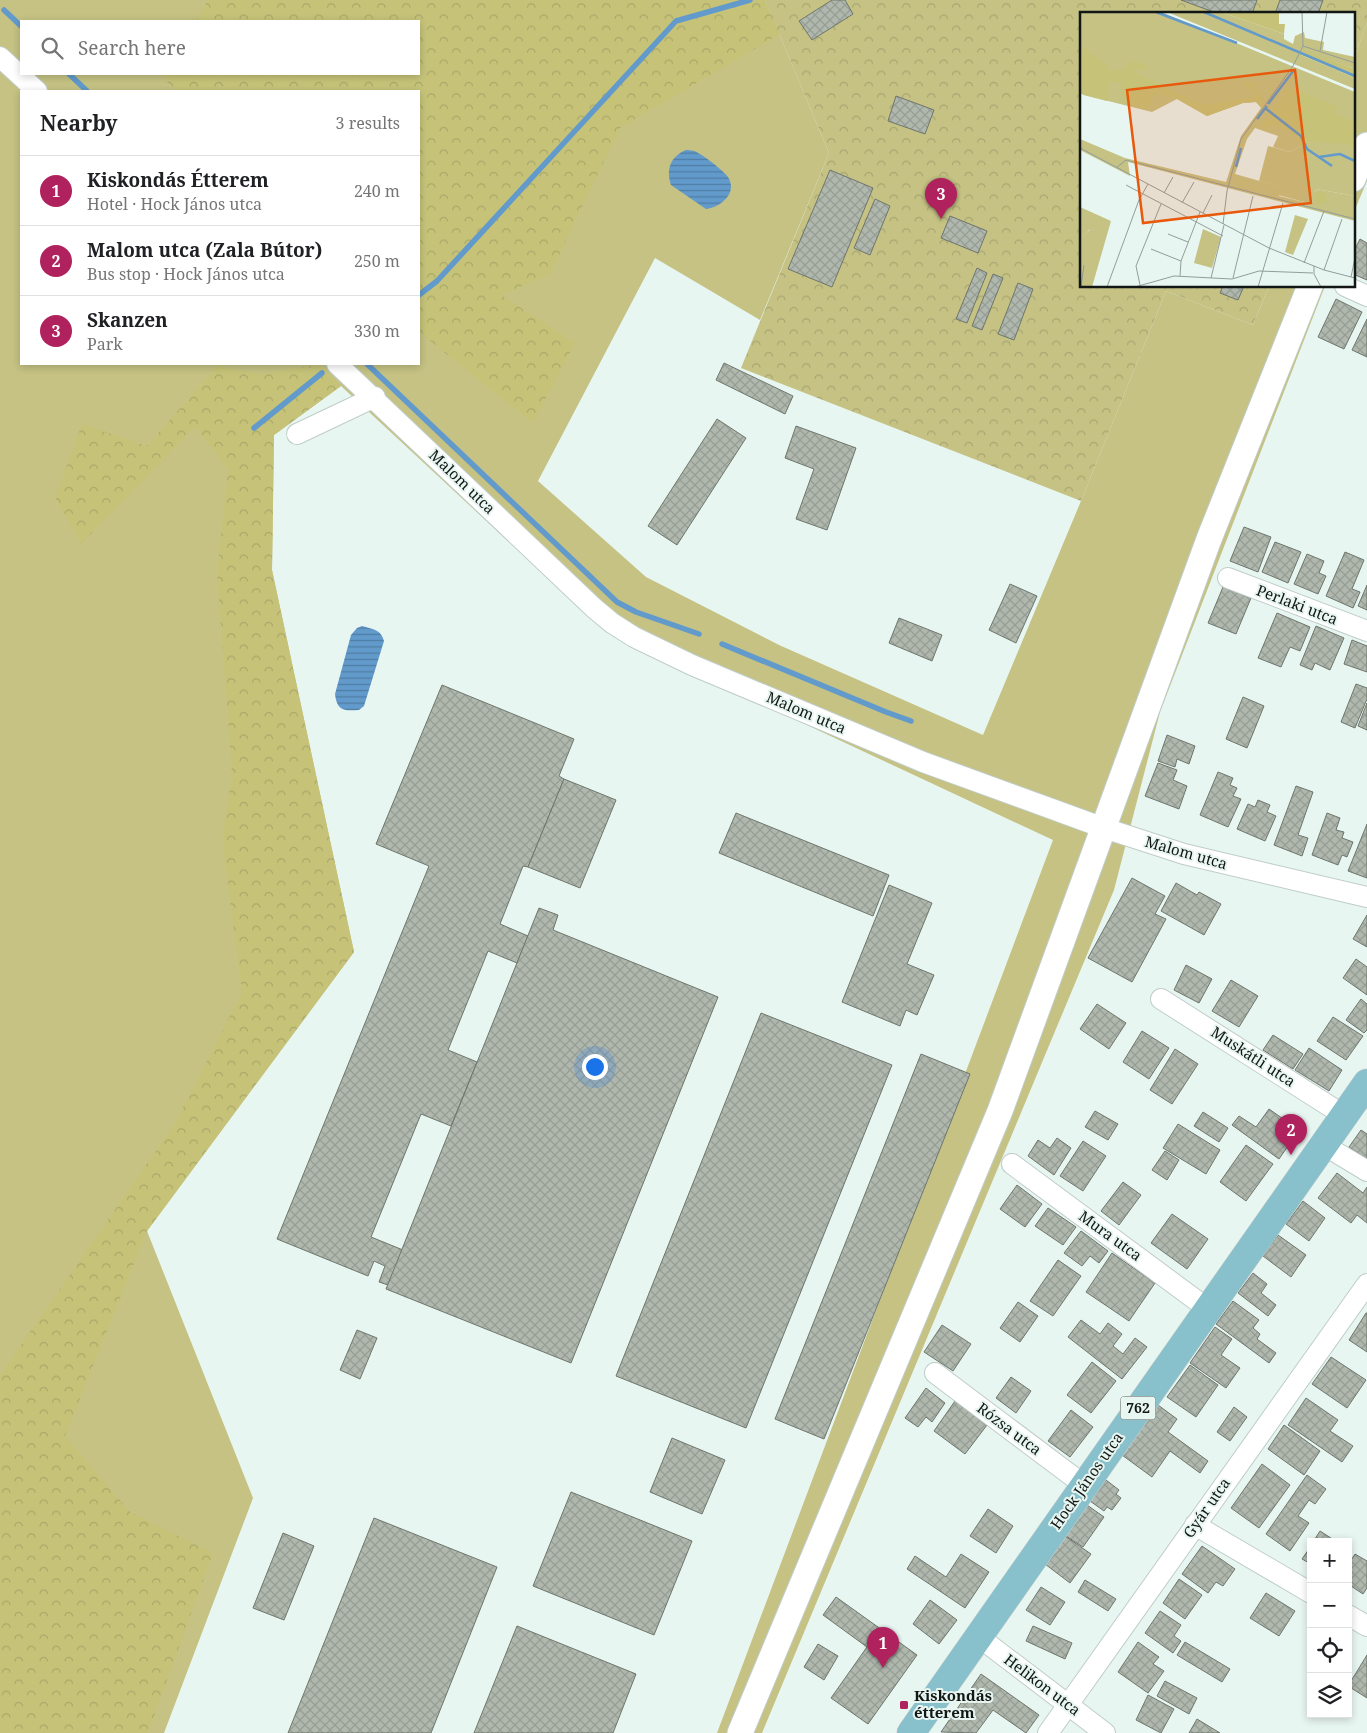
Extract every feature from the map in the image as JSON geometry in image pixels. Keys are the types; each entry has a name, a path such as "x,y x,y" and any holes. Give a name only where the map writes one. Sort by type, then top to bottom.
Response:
{"main road":[{"name":"Hock János utca","path":"911,1733 1367,1083"}],"street":[{"path":"0,57 36,90"},
{"path":"1354,177 1367,145"},
{"path":"740,1733 1000,1111 1208,539 1309,288"},
{"path":"1349,288 1367,296"},
{"name":"Malom utca","path":"338,365 374,397 594,608 612,624 634,637 692,665 923,762 1104,828 1184,854 1367,897"},
{"path":"297,434 374,397"},
{"name":"Perlaki utca","path":"1228,578 1367,631"},
{"name":"Muskátli utca","path":"1161,999 1345,1116"},
{"path":"1324,1145 1367,1171"},
{"name":"Mura utca","path":"1012,1164 1208,1308"},
{"name":"Gyár utca","path":"1048,1733 1367,1284"},
{"name":"Rózsa utca","path":"935,1372 1084,1485"},
{"path":"1195,1524 1307,1591"},
{"path":"1352,1617 1367,1626"},
{"name":"Helikon utca","path":"979,1637 1105,1733"}],"green space":[{"path":"0,0 765,0 829,153 760,320 655,258 538,481 646,577 779,645 983,735 1166,291 1253,325 1268,288 1324,288 1160,712 1114,890 762,1733 717,1733 1053,840 606,632 341,386 274,435 272,570 354,952 147,1231 253,1498 164,1733 0,1733"},
{"path":"208,0 765,0 780,34 620,128 550,274 501,295 575,343 533,423 420,333 420,90 175,90 164,79 166,75 420,75 420,20 197,20"},
{"path":"765,0 1367,0 1367,23 1354,58 1354,12 1080,12 1080,288 1268,288 1253,325 1166,291 1081,501 741,368 829,153"},
{"path":"1367,23 1367,181 1354,212 1354,58"},
{"path":"320,365 341,386 274,435 272,570 354,952 147,1231 65,1436 130,1512 213,1553 148,1733 0,1733 0,1375 174,1125 242,992 222,839 232,773 217,573 228,469 195,427 81,544 55,497 82,424 147,446 217,366 262,374"}],"water":[{"path":"686,150 702,155 728,177 731,183 729,194 726,198 712,208 706,209 671,185 669,169 671,164 676,156"},
{"path":"362,626 373,629 381,634 384,641 364,706 359,710 345,710 337,704 335,694 351,635 357,628"}],"building":[{"path":"832,0 845,0 853,14 812,40 799,21"},
{"path":"1181,0 1257,0 1253,12 1214,12"},
{"path":"1280,0 1323,0 1319,12 1276,12"},
{"path":"896,96 934,110 925,134 888,121"},
{"path":"830,170 873,188 832,287 788,269"},
{"path":"875,199 890,206 870,255 854,248"},
{"path":"950,216 987,231 978,253 941,238"},
{"path":"1360,239 1367,243 1367,280 1354,274 1354,251"},
{"path":"977,268 987,273 967,323 956,319"},
{"path":"993,274 1003,278 982,330 972,326"},
{"path":"1018,283 1033,289 1014,340 998,334"},
{"path":"1222,288 1243,288 1238,300 1220,293"},
{"path":"1336,299 1362,312 1344,349 1318,337"},
{"path":"1367,319 1367,357 1352,350"},
{"path":"724,363 793,396 785,414 716,380"},
{"path":"717,419 746,438 677,545 648,526"},
{"path":"796,426 856,448 827,530 796,519 814,469 785,458"},
{"path":"1244,527 1271,537 1258,572 1230,561"},
{"path":"1275,542 1301,552 1288,583 1262,572"},
{"path":"1345,552 1364,560 1352,589 1360,592 1353,608 1326,596"},
{"path":"1307,554 1324,561 1319,573 1326,576 1318,594 1294,584"},
{"path":"1010,584 1037,596 1016,643 989,630"},
{"path":"1367,585 1367,610 1358,606"},
{"path":"1223,587 1251,598 1236,634 1208,623"},
{"path":"1277,613 1310,627 1300,651 1290,647 1281,667 1258,658"},
{"path":"899,618 942,635 932,661 889,643"},
{"path":"1316,626 1344,638 1330,670 1315,663 1312,670 1300,665"},
{"path":"1352,640 1367,646 1367,672 1344,664"},
{"path":"1356,684 1367,688 1367,699 1355,728 1341,722"},
{"path":"442,685 574,739 559,776 564,779 528,867 523,866 500,924 528,936 517,963 488,951 448,1050 477,1062 451,1126 421,1114 371,1237 403,1250 388,1285 379,1282 385,1266 374,1261 368,1276 277,1239 429,866 376,844"},
{"path":"1243,697 1264,706 1247,748 1226,739"},
{"path":"1367,703 1367,730 1358,726"},
{"path":"1167,735 1195,746 1189,764 1177,759 1175,767 1158,761"},
{"path":"1158,763 1177,770 1173,780 1187,786 1179,809 1145,796"},
{"path":"1218,772 1233,778 1230,785 1237,788 1233,796 1241,799 1228,827 1200,815"},
{"path":"564,779 616,800 580,888 528,867"},
{"path":"1296,786 1313,792 1298,835 1308,838 1302,856 1274,845"},
{"path":"1258,800 1270,805 1267,812 1276,816 1265,841 1237,829 1248,804 1255,807"},
{"path":"736,813 889,875 873,916 719,853"},
{"path":"1327,813 1340,818 1336,830 1344,832 1342,838 1353,842 1347,857 1342,855 1338,865 1312,855"},
{"path":"1367,824 1367,878 1348,871"},
{"path":"1132,878 1165,896 1155,914 1166,919 1132,982 1088,958"},
{"path":"1176,883 1197,895 1199,892 1221,904 1204,935 1161,911"},
{"path":"889,885 932,903 907,964 934,975 917,1015 906,1010 900,1026 842,1002"},
{"path":"539,908 558,915 553,930 718,997 571,1363 386,1289"},
{"path":"1367,915 1367,947 1353,939"},
{"path":"1356,959 1367,967 1367,995 1343,978"},
{"path":"1186,965 1212,979 1199,1003 1174,990"},
{"path":"1231,980 1258,996 1239,1027 1212,1011"},
{"path":"1361,999 1367,1004 1367,1030 1364,1033 1346,1020"},
{"path":"1097,1004 1126,1023 1109,1049 1080,1029"},
{"path":"761,1013 892,1065 746,1428 616,1376"},
{"path":"1333,1017 1363,1036 1346,1060 1317,1041"},
{"path":"1142,1031 1169,1048 1149,1079 1123,1062"},
{"path":"1273,1035 1303,1054 1293,1069 1263,1050"},
{"path":"1309,1048 1342,1070 1329,1091 1295,1070"},
{"path":"1175,1049 1198,1064 1172,1104 1150,1090"},
{"path":"921,1054 970,1074 824,1439 775,1419"},
{"path":"1269,1109 1299,1130 1279,1159 1232,1125 1239,1116 1256,1127"},
{"path":"1095,1111 1118,1124 1108,1140 1085,1127"},
{"path":"1203,1112 1228,1128 1219,1142 1194,1126"},
{"path":"1178,1124 1220,1150 1206,1174 1163,1148"},
{"path":"1361,1130 1367,1134 1367,1159 1349,1147"},
{"path":"1057,1138 1071,1148 1054,1175 1028,1156 1038,1140 1050,1148"},
{"path":"1083,1141 1106,1156 1083,1191 1060,1176"},
{"path":"1246,1145 1273,1164 1246,1201 1220,1182"},
{"path":"1165,1151 1179,1160 1167,1180 1152,1170"},
{"path":"1337,1173 1363,1193 1367,1187 1367,1223 1357,1215 1351,1223 1318,1198"},
{"path":"1123,1182 1141,1195 1119,1225 1101,1211"},
{"path":"1017,1185 1042,1204 1025,1227 1000,1209"},
{"path":"1303,1201 1325,1218 1309,1241 1286,1224"},
{"path":"1048,1208 1076,1227 1063,1245 1035,1226"},
{"path":"1172,1214 1208,1239 1187,1269 1151,1243"},
{"path":"1081,1231 1108,1251 1099,1263 1090,1256 1082,1266 1064,1253"},
{"path":"1278,1235 1306,1255 1291,1277 1263,1256"},
{"path":"1112,1253 1155,1283 1129,1321 1086,1292"},
{"path":"1058,1260 1081,1276 1053,1316 1030,1301"},
{"path":"1253,1273 1267,1284 1261,1293 1276,1305 1268,1316 1238,1293"},
{"path":"1233,1301 1259,1320 1253,1328 1260,1334 1257,1339 1276,1353 1269,1363 1216,1324"},
{"path":"1018,1302 1038,1316 1020,1342 1000,1328"},
{"path":"1367,1313 1367,1352 1349,1340"},
{"path":"1081,1320 1100,1334 1108,1323 1122,1334 1113,1346 1123,1354 1135,1338 1147,1347 1122,1379 1068,1337"},
{"path":"942,1325 971,1344 953,1371 924,1352"},
{"path":"1215,1327 1232,1339 1221,1355 1240,1368 1226,1388 1190,1363"},
{"path":"357,1330 377,1338 360,1379 340,1370"},
{"path":"1331,1357 1366,1380 1347,1408 1312,1384"},
{"path":"1092,1362 1116,1381 1091,1413 1067,1395"},
{"path":"1190,1365 1218,1385 1196,1417 1167,1397"},
{"path":"1011,1377 1031,1391 1016,1413 996,1398"},
{"path":"926,1388 945,1403 932,1422 926,1417 918,1427 905,1418"},
{"path":"1306,1398 1338,1420 1330,1431 1353,1446 1342,1462 1288,1425"},
{"path":"955,1401 987,1425 965,1454 934,1431"},
{"path":"1158,1405 1177,1419 1168,1432 1208,1461 1200,1473 1170,1451 1152,1477 1122,1455"},
{"path":"1234,1407 1247,1417 1230,1441 1217,1432"},
{"path":"1071,1410 1093,1427 1070,1457 1048,1441"},
{"path":"1284,1425 1320,1451 1304,1475 1268,1449"},
{"path":"672,1438 725,1460 702,1514 650,1492"},
{"path":"1262,1464 1290,1485 1259,1528 1231,1508"},
{"path":"1307,1475 1326,1489 1315,1504 1309,1500 1298,1516 1309,1523 1290,1551 1266,1534"},
{"path":"1106,1480 1119,1490 1116,1494 1121,1498 1112,1510 1107,1507 1104,1511 1090,1501"},
{"path":"571,1492 692,1541 654,1635 533,1586"},
{"path":"1087,1505 1104,1517 1083,1547 1066,1536"},
{"path":"988,1509 1013,1526 996,1553 970,1536"},
{"path":"374,1518 497,1567 431,1733 288,1733"},
{"path":"1320,1531 1331,1538 1316,1538"},
{"path":"283,1533 314,1546 284,1620 253,1608"},
{"path":"1065,1536 1091,1554 1070,1583 1045,1564"},
{"path":"1202,1546 1235,1569 1223,1586 1216,1582 1208,1593 1182,1574"},
{"path":"1307,1552 1307,1562 1302,1559"},
{"path":"961,1554 989,1572 965,1608 907,1569 915,1556 946,1577"},
{"path":"1355,1554 1367,1561 1367,1588 1363,1594 1352,1587 1352,1559"},
{"path":"1179,1579 1202,1595 1185,1619 1163,1603"},
{"path":"1085,1580 1116,1599 1108,1611 1078,1592"},
{"path":"1041,1587 1065,1602 1050,1625 1026,1610"},
{"path":"1266,1593 1295,1611 1279,1636 1250,1618"},
{"path":"836,1597 917,1655 868,1724 831,1698 867,1647 823,1615"},
{"path":"930,1600 957,1620 939,1644 913,1624"},
{"path":"1160,1611 1181,1625 1174,1636 1181,1641 1173,1653 1145,1633"},
{"path":"517,1626 636,1674 613,1733 474,1733"},
{"path":"1033,1626 1072,1643 1065,1659 1026,1641"},
{"path":"1138,1642 1159,1657 1153,1664 1164,1671 1148,1693 1118,1672"},
{"path":"1185,1642 1230,1669 1222,1682 1177,1655"},
{"path":"818,1644 838,1656 824,1680 804,1667"},
{"path":"1367,1655 1367,1698 1352,1689 1352,1679"},
{"path":"981,1674 1039,1715 1026,1733 993,1710 976,1733 941,1732"},
{"path":"1165,1681 1197,1698 1189,1714 1157,1696"},
{"path":"1148,1695 1174,1709 1161,1733 1136,1720"},
{"path":"1197,1719 1220,1733 1189,1733"}],"waterway":[{"path":"420,294 437,281 676,21 750,0"},
{"path":"4,10 20,25"},
{"path":"70,75 86,90"},
{"path":"368,365 617,602 636,612 699,634"},
{"path":"254,428 322,373"},
{"path":"722,644 911,721"}],"place":[{"name":"Skanzen","path":"941,219"},
{"name":"Malom utca (Zala Bútor)","path":"1291,1155"},
{"name":"Kiskondás Étterem","path":"883,1668"},
{"name":"Kiskondás étterem","path":"904,1705"}]}
